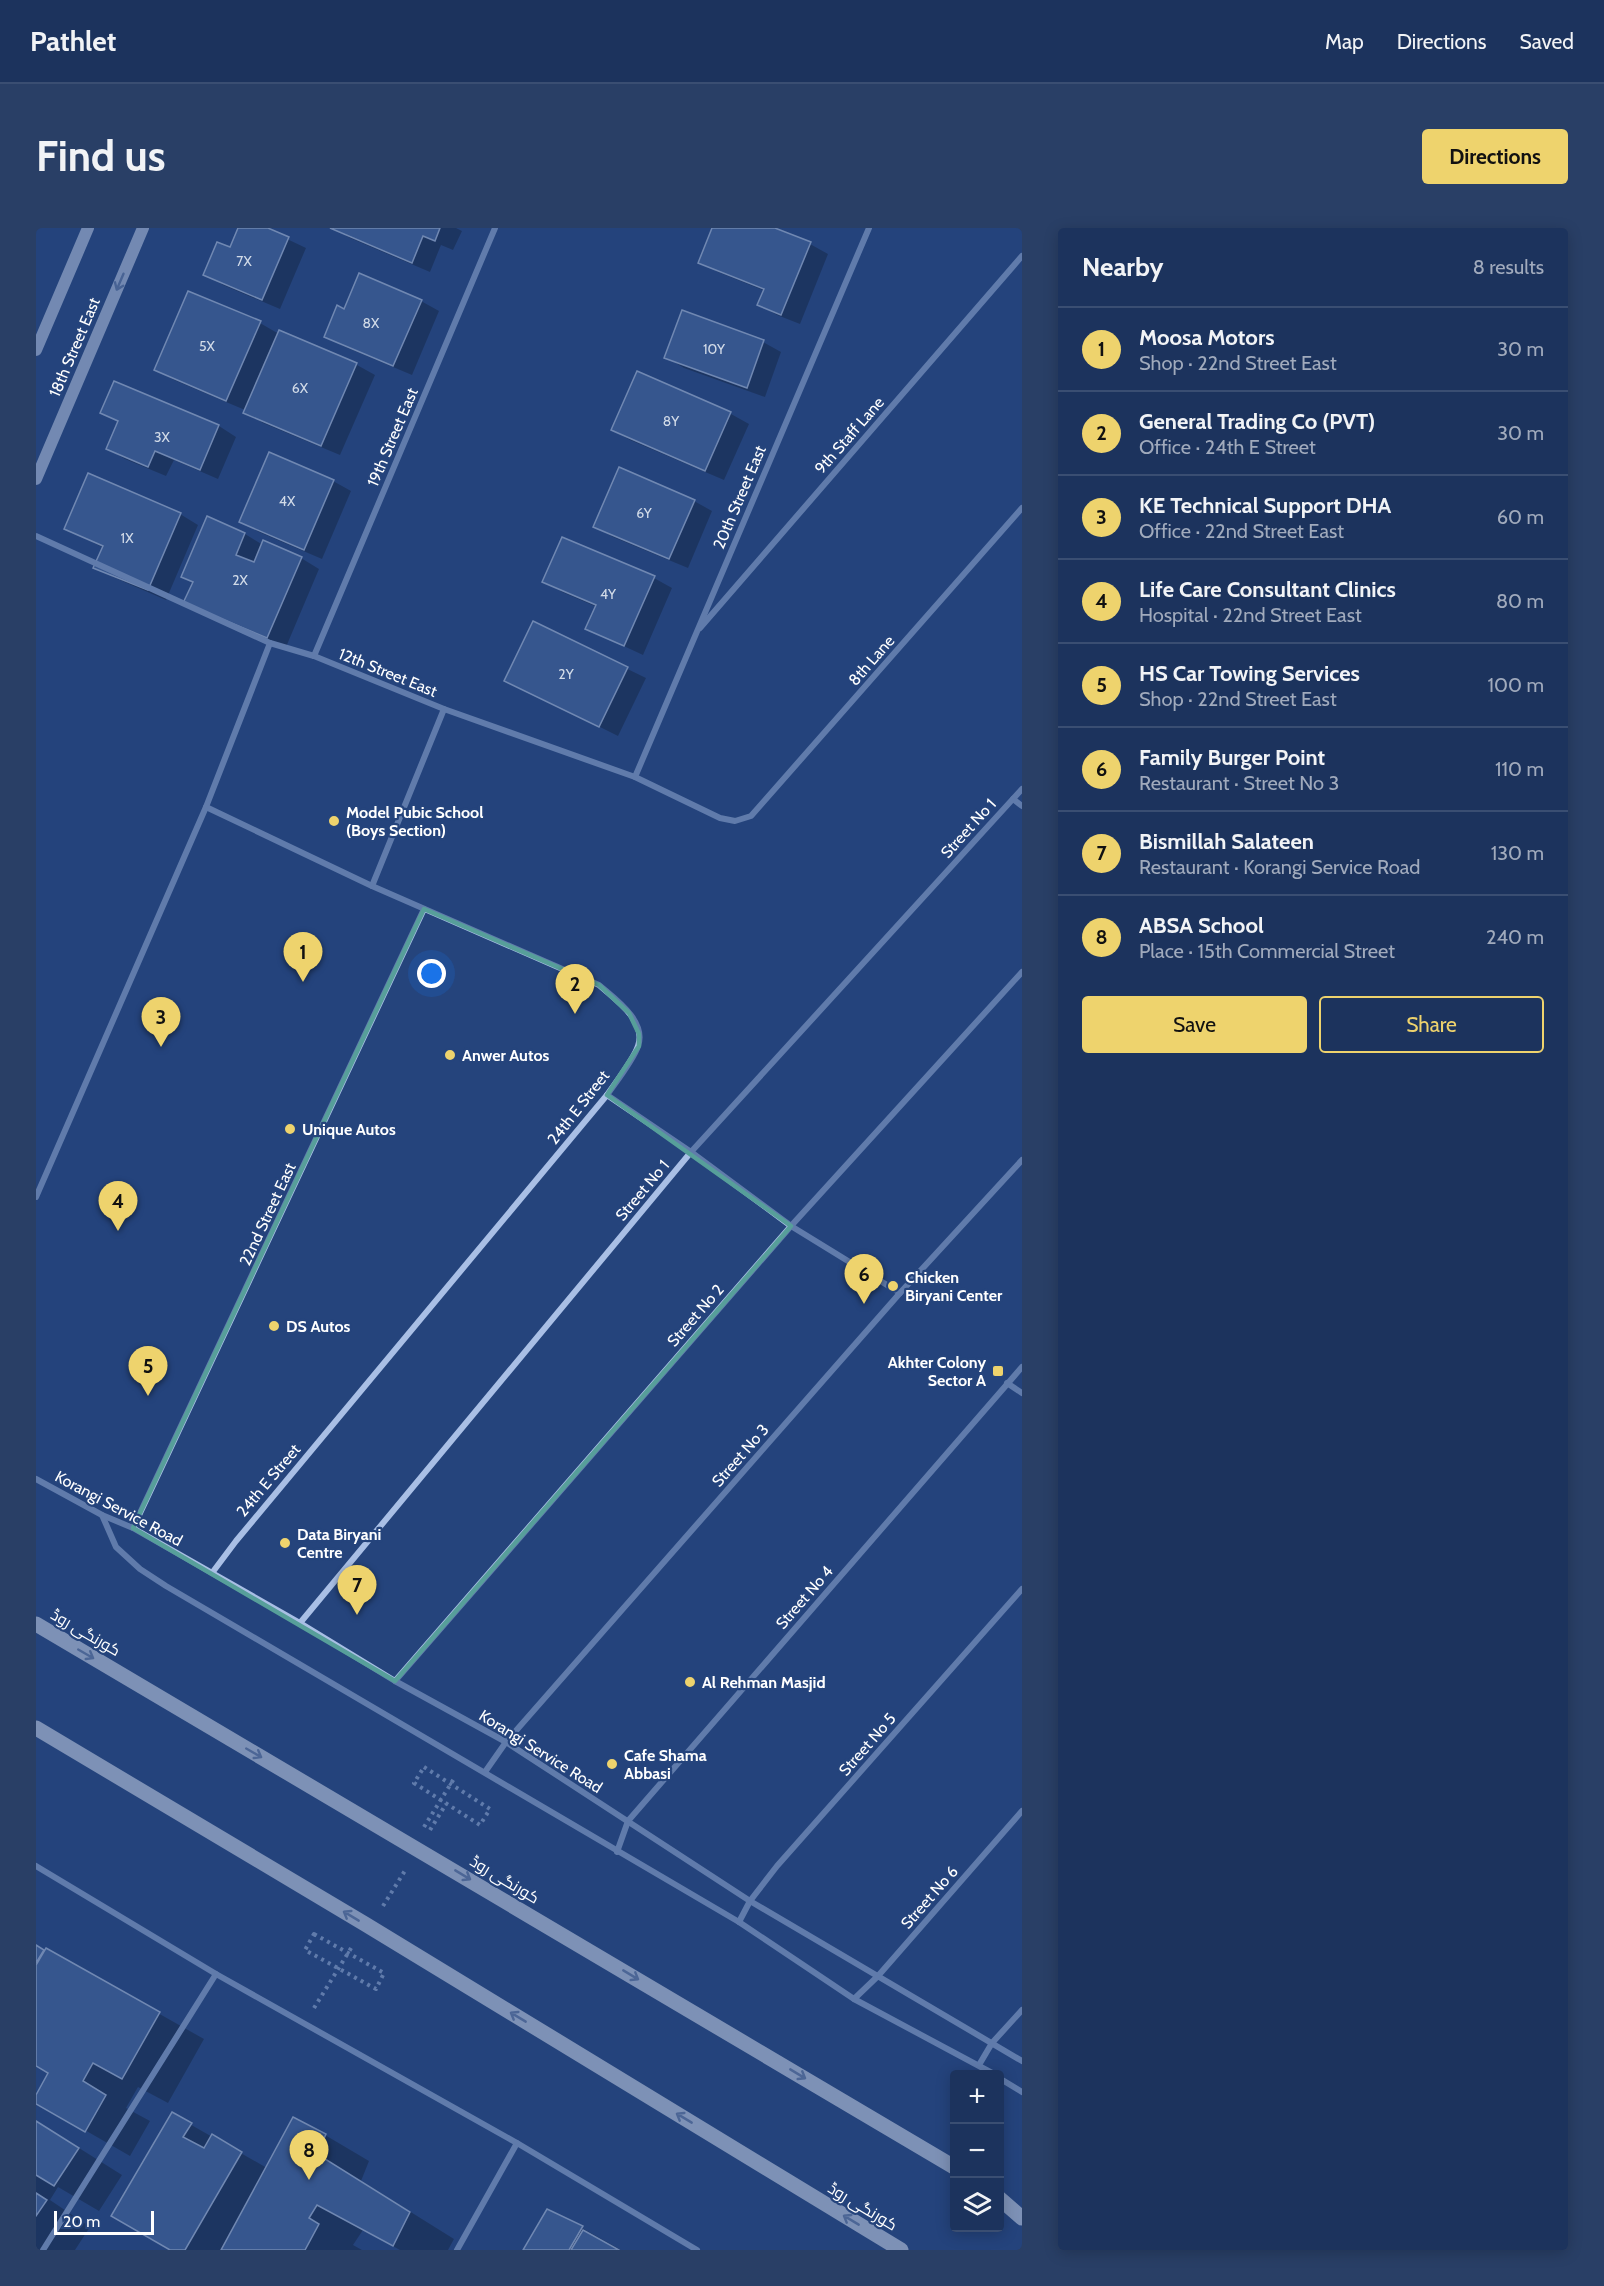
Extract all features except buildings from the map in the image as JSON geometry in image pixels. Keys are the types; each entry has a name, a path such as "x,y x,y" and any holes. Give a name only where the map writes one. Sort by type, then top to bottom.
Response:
{"main road":[{"name":"کورنگی روڈ","path":"36,1624 950,2164"},
{"name":"کورنگی روڈ","path":"36,1728 372,1919 901,2250"},
{"path":"1004,2195 1022,2204"},
{"path":"1004,2202 1022,2218"}],"street":[{"name":"18th Street East","path":"36,350 88,228"},
{"name":"18th Street East","path":"36,479 143,228"},
{"name":"19th Street East","path":"314,656 495,228"},
{"name":"20th Street East","path":"634,777 869,228"},
{"name":"9th Staff Lane","path":"695,633 1022,255"},
{"name":"8th Lane","path":"735,821 751,816 1022,508"},
{"name":"12th Street East","path":"36,536 270,643 314,656 444,709 634,777 720,818 735,821"},
{"path":"36,1197 206,807 270,643"},
{"path":"372,886 444,709"},
{"name":"Street No 1","path":"300,1623 691,1152 1022,789"},
{"path":"1013,799 1022,806"},
{"name":"24th E Street","path":"206,807 372,886 599,985 621,1004 637,1025 639,1046 608,1095 236,1541 212,1573"},
{"name":"22nd Street East","path":"133,1528 424,909"},
{"name":"Street No 2","path":"395,1681 791,1226 1022,972"},
{"path":"608,1095 691,1152 791,1226 900,1293"},
{"name":"Street No 3","path":"485,1772 506,1742 900,1293 1022,1160"},
{"name":"Street No 4","path":"617,1852 628,1821 1022,1367"},
{"path":"1007,1383 1022,1393"},
{"name":"Korangi Service Road","path":"36,1479 102,1515 133,1528 300,1623 395,1681 506,1742 750,1901 1022,2061"},
{"path":"102,1515 116,1547 140,1569 739,1922 854,1999 987,2070"},
{"name":"Street No 5","path":"739,1922 750,1901 785,1857 1022,1589"},
{"name":"Street No 6","path":"854,1999 878,1976 1022,1811"},
{"path":"36,1866 216,1974 517,2143 697,2250"},
{"path":"42,2250 216,1974"},
{"path":"979,2065 992,2043 1022,2010"},
{"path":"1004,2081 1022,2092"},
{"path":"457,2250 517,2143"}],"path":[{"path":"412,1846 465,1761"},
{"path":"424,1767 490,1809 480,1825 446,1804 414,1783 424,1767"},
{"path":"428,1834 446,1804"},
{"path":"304,2024 338,1968 409,1864"},
{"path":"314,1934 353,1956 384,1973 376,1989 305,1950 314,1934"},
{"path":"353,1956 359,1945"}],"highlighted area":[{"path":"424,909 599,985 629,1013 639,1034 639,1046 607,1095 791,1226 395,1681 133,1528"}],"place":[{"name":"Model Pubic School (Boys Section)","path":"334,821"},
{"name":"Moosa Motors","path":"303,982"},
{"name":"General Trading Co (PVT)","path":"575,1014"},
{"name":"KE Technical Support DHA","path":"161,1047"},
{"name":"Anwer Autos","path":"450,1055"},
{"name":"Unique Autos","path":"290,1129"},
{"name":"Life Care Consultant Clinics","path":"118,1231"},
{"name":"Chicken Biryani Center","path":"893,1286"},
{"name":"Family Burger Point","path":"864,1304"},
{"name":"DS Autos","path":"274,1326"},
{"name":"Akhter Colony Sector A","path":"998,1371"},
{"name":"HS Car Towing Services","path":"148,1396"},
{"name":"Data Biryani Centre","path":"285,1543"},
{"name":"Bismillah Salateen","path":"357,1615"},
{"name":"Al Rehman Masjid","path":"690,1682"},
{"name":"Cafe Shama Abbasi","path":"612,1764"},
{"name":"ABSA School","path":"309,2180"}]}
